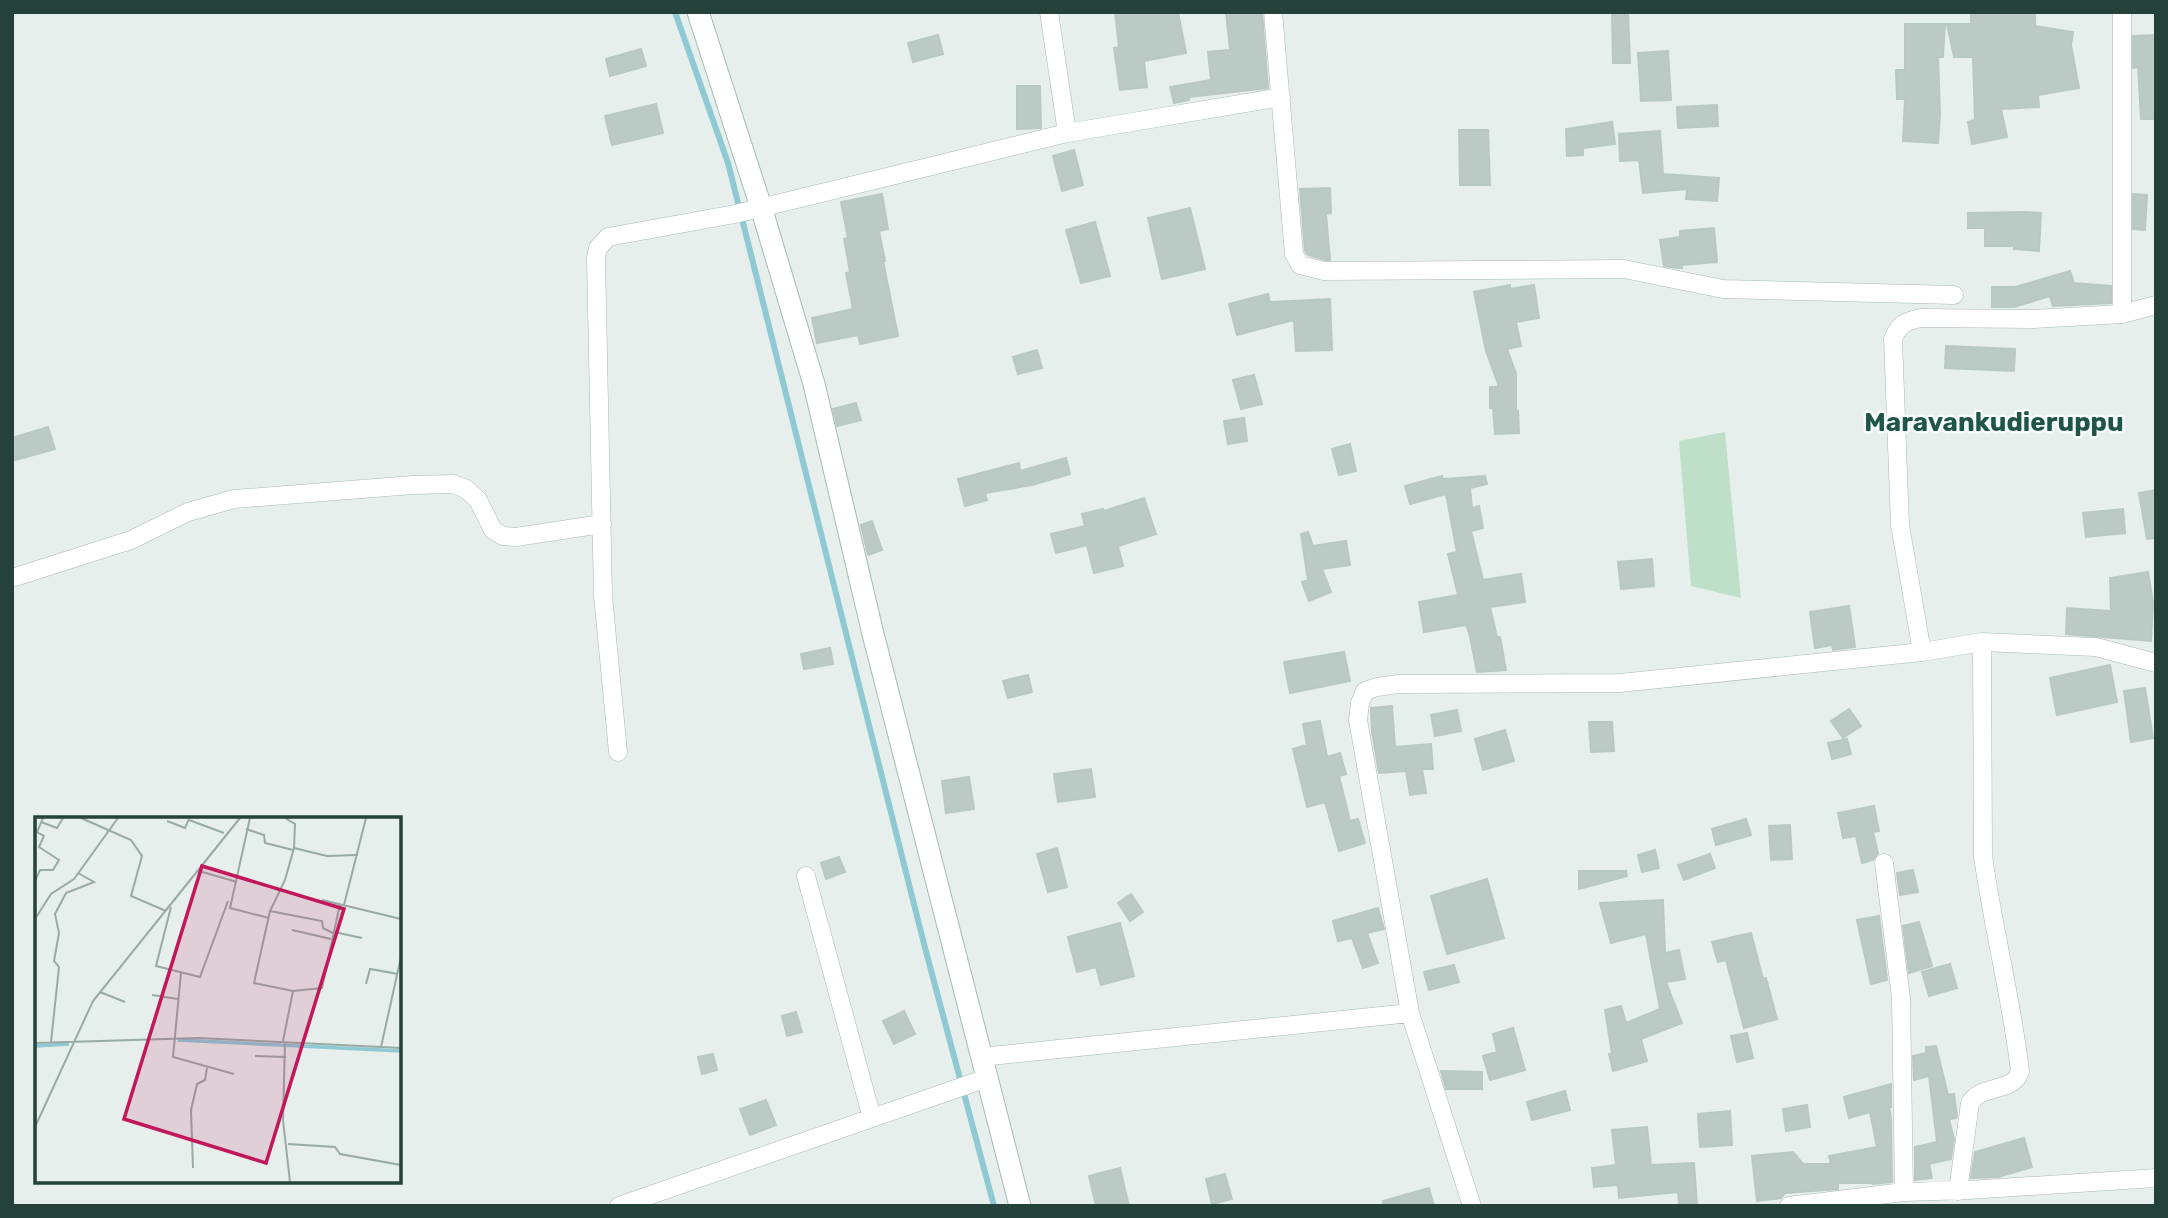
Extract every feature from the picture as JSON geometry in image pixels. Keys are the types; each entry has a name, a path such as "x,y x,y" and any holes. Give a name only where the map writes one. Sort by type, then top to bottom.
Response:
{"street":[{"path":"698,12 749,210 814,384 873,634 981,1057 971,1084 1020,1206"},
{"path":"1049,12 1067,133"},
{"path":"1273,12 1294,254 1300,265 1309,269 1624,269 1723,289 1954,295"},
{"path":"2122,12 2122,314"},
{"path":"618,752 603,596 596,271 598,248 608,237 749,210 1067,133 1281,97"},
{"path":"1922,652 1900,525 1893,339 1898,327 1906,321 1922,318 2033,319 2122,314 2156,305"},
{"path":"12,578 131,540 188,512 234,499 453,484 466,489 478,500 493,530 503,536 516,537 602,524"},
{"path":"1965,1195 1970,1103 1974,1096 1980,1093 2012,1083 2018,1079 2020,1072 1983,856 1982,642"},
{"path":"1472,1206 1410,1013 1358,720 1365,691 1398,684 1620,683 1922,652 1982,642 2096,647 2156,663"},
{"path":"1884,863 1901,998 1904,1192"},
{"path":"806,876 872,1118"},
{"path":"981,1057 1410,1013"},
{"path":"619,1206 971,1084"},
{"path":"1788,1206 1904,1192 1965,1195 2156,1178"}],"green space":[{"path":"1725,432 1741,598 1691,586 1679,441"}],"building":[{"path":"1115,12 1178,12 1186,53 1144,61 1147,87 1120,90 1114,48 1119,47"},
{"path":"1226,12 1262,12 1268,88 1189,97 1189,100 1174,103 1170,87 1211,80 1208,52 1230,50"},
{"path":"1612,12 1628,12 1630,63 1613,63"},
{"path":"1971,12 2035,12 2035,26 2073,32 2071,45 2079,88 2038,95 2039,107 2001,109 2007,137 1972,144 1968,122 1975,120 1973,57 1954,57 1947,24 1971,24"},
{"path":"1905,24 1945,24 1943,57 1938,57 1938,143 1903,141 1905,99 1897,99 1896,70 1905,70"},
{"path":"938,35 943,54 913,62 908,43"},
{"path":"2156,35 2156,119 2141,119 2138,67 2133,68 2133,36"},
{"path":"641,49 646,66 610,76 606,59"},
{"path":"1668,51 1671,100 1641,101 1638,53"},
{"path":"1017,86 1040,86 1041,128 1017,129"},
{"path":"656,104 663,133 612,145 605,116"},
{"path":"1717,105 1718,126 1678,128 1677,107"},
{"path":"1612,122 1615,144 1583,148 1583,155 1567,156 1566,129"},
{"path":"1459,130 1488,130 1490,185 1460,185"},
{"path":"1660,131 1663,174 1719,178 1717,201 1686,199 1687,189 1643,193 1639,160 1620,161 1619,134"},
{"path":"1074,150 1083,185 1062,191 1053,156"},
{"path":"1330,188 1331,213 1326,214 1330,260 1325,260 1308,255 1305,251 1300,189"},
{"path":"882,194 888,229 879,231 898,336 860,344 858,335 817,343 812,318 853,309 846,273 850,272 844,239 848,238 841,202"},
{"path":"2133,194 2147,195 2145,230 2133,229"},
{"path":"1190,208 1205,269 1162,279 1148,218"},
{"path":"1968,213 2041,213 2039,251 2014,249 2014,246 1985,246 1985,228 1968,228"},
{"path":"1095,222 1110,276 1081,283 1066,230"},
{"path":"1714,228 1717,262 1681,265 1682,268 1664,266 1660,240 1680,237 1680,231"},
{"path":"2070,271 2074,283 2111,286 2111,303 2053,306 2050,296 2014,307 1992,307 1992,287 2015,287"},
{"path":"1510,285 1510,289 1534,285 1539,318 1516,322 1521,346 1507,349 1516,374 1519,433 1495,434 1493,408 1490,408 1490,387 1499,387 1486,351 1474,292"},
{"path":"1268,294 1270,302 1330,299 1332,350 1296,351 1294,320 1237,335 1229,304"},
{"path":"1946,346 2015,349 2014,371 1945,368"},
{"path":"1037,350 1042,368 1018,374 1013,357"},
{"path":"1254,375 1262,404 1241,409 1233,380"},
{"path":"856,403 861,420 837,426 833,409"},
{"path":"1244,418 1247,441 1228,444 1224,421"},
{"path":"48,427 55,449 12,461 12,438"},
{"path":"1350,444 1356,471 1339,475 1332,449"},
{"path":"1066,458 1070,474 1032,485 985,493 987,500 965,506 958,479 1019,463 1020,471"},
{"path":"1442,476 1443,479 1485,476 1487,484 1470,488 1472,508 1479,506 1483,528 1471,531 1483,580 1521,574 1525,602 1490,607 1497,637 1500,637 1506,670 1477,672 1466,625 1424,632 1419,602 1458,595 1448,554 1457,552 1446,494 1410,504 1405,486"},
{"path":"2156,490 2156,538 2147,539 2139,493"},
{"path":"1144,498 1156,534 1118,546 1123,566 1094,573 1087,545 1056,553 1051,534 1085,526 1082,514 1103,509 1104,511"},
{"path":"2123,509 2125,533 2086,537 2083,513"},
{"path":"872,521 882,550 868,555 861,525"},
{"path":"1308,532 1313,546 1346,541 1350,565 1322,569 1331,592 1309,601 1302,582 1308,580 1301,534"},
{"path":"1652,559 1654,586 1621,589 1618,562"},
{"path":"2148,572 2153,602 2151,641 2066,634 2067,608 2111,611 2110,578"},
{"path":"1849,606 1855,647 1833,650 1832,645 1815,648 1810,612"},
{"path":"830,648 833,664 804,669 801,654"},
{"path":"1344,652 1350,681 1290,693 1284,662"},
{"path":"2110,665 2117,702 2057,715 2050,678"},
{"path":"1028,675 1032,692 1008,698 1003,681"},
{"path":"2145,688 2153,738 2131,742 2124,691"},
{"path":"1392,706 1395,747 1431,744 1433,769 1422,769 1426,793 1410,795 1406,771 1379,773 1371,708"},
{"path":"1849,709 1861,726 1843,738 1831,721"},
{"path":"1457,710 1461,731 1435,736 1431,715"},
{"path":"1320,721 1327,757 1340,753 1346,774 1339,776 1350,821 1358,819 1365,843 1339,851 1325,802 1307,807 1293,749 1307,745 1303,724"},
{"path":"1589,722 1612,722 1614,751 1591,752"},
{"path":"1505,730 1514,761 1483,770 1475,739"},
{"path":"1847,739 1851,754 1832,759 1828,743"},
{"path":"1091,769 1095,797 1058,802 1054,774"},
{"path":"969,777 974,809 946,813 942,781"},
{"path":"1874,806 1879,831 1873,832 1878,853 1873,860 1862,863 1856,836 1843,838 1838,813"},
{"path":"1746,819 1751,835 1716,845 1712,829"},
{"path":"1790,825 1792,859 1771,860 1769,826"},
{"path":"1057,848 1067,887 1048,892 1037,854"},
{"path":"1655,850 1659,868 1642,872 1638,855"},
{"path":"1710,854 1715,868 1684,880 1678,865"},
{"path":"839,857 845,872 826,879 821,863"},
{"path":"1913,870 1918,892 1900,895 1897,873"},
{"path":"1579,871 1626,871 1627,876 1579,889"},
{"path":"1487,879 1504,938 1447,954 1431,896"},
{"path":"1131,894 1143,912 1130,921 1118,903"},
{"path":"1663,900 1665,953 1679,950 1685,979 1666,982 1682,1023 1641,1039 1647,1061 1613,1071 1605,1010 1621,1006 1626,1023 1660,1009 1646,934 1611,943 1600,903"},
{"path":"1378,908 1384,929 1367,933 1378,963 1363,968 1352,938 1338,941 1333,921"},
{"path":"1879,916 1887,980 1871,984 1857,920"},
{"path":"1919,922 1932,966 1909,973 1903,926"},
{"path":"1120,923 1134,976 1101,985 1096,967 1077,972 1068,937"},
{"path":"1751,933 1777,1019 1744,1028 1726,960 1718,962 1712,942"},
{"path":"1950,964 1957,988 1929,996 1922,972"},
{"path":"1454,965 1459,982 1429,990 1424,972"},
{"path":"904,1011 915,1034 894,1044 883,1021"},
{"path":"796,1012 802,1032 787,1036 782,1016"},
{"path":"1513,1028 1525,1070 1490,1080 1483,1056 1497,1052 1493,1034"},
{"path":"1747,1033 1753,1058 1737,1062 1731,1036"},
{"path":"1936,1046 1948,1095 1954,1094 1957,1116 1949,1119 1954,1139 1951,1159 1929,1164 1932,1178 1915,1180 1915,1147 1937,1142 1929,1076 1914,1080 1913,1056 1926,1053 1926,1047"},
{"path":"713,1054 717,1070 702,1074 698,1057"},
{"path":"1441,1071 1482,1072 1482,1089 1446,1089"},
{"path":"1891,1084 1889,1107 1892,1182 1838,1183 1838,1189 1785,1193 1781,1198 1757,1201 1752,1156 1793,1152 1803,1164 1831,1164 1829,1156 1877,1147 1870,1112 1849,1118 1844,1097"},
{"path":"1565,1091 1570,1110 1532,1120 1527,1102"},
{"path":"766,1100 776,1125 750,1135 740,1109"},
{"path":"1807,1105 1810,1127 1786,1131 1783,1109"},
{"path":"1730,1111 1732,1145 1700,1147 1698,1114"},
{"path":"1647,1127 1651,1165 1694,1163 1697,1206 1679,1206 1678,1192 1619,1198 1618,1185 1594,1187 1592,1168 1616,1165 1612,1130"},
{"path":"2024,1138 2032,1167 1998,1177 1971,1178 1975,1152"},
{"path":"1120,1168 1129,1206 1096,1206 1089,1176"},
{"path":"1225,1174 1232,1199 1212,1204 1206,1179"},
{"path":"1429,1188 1434,1206 1383,1206 1383,1201"}],"waterway":[{"path":"675,12 728,163 924,944 994,1206"}],"district":[{"name":"Maravankudieruppu","path":"1994,422"}]}
